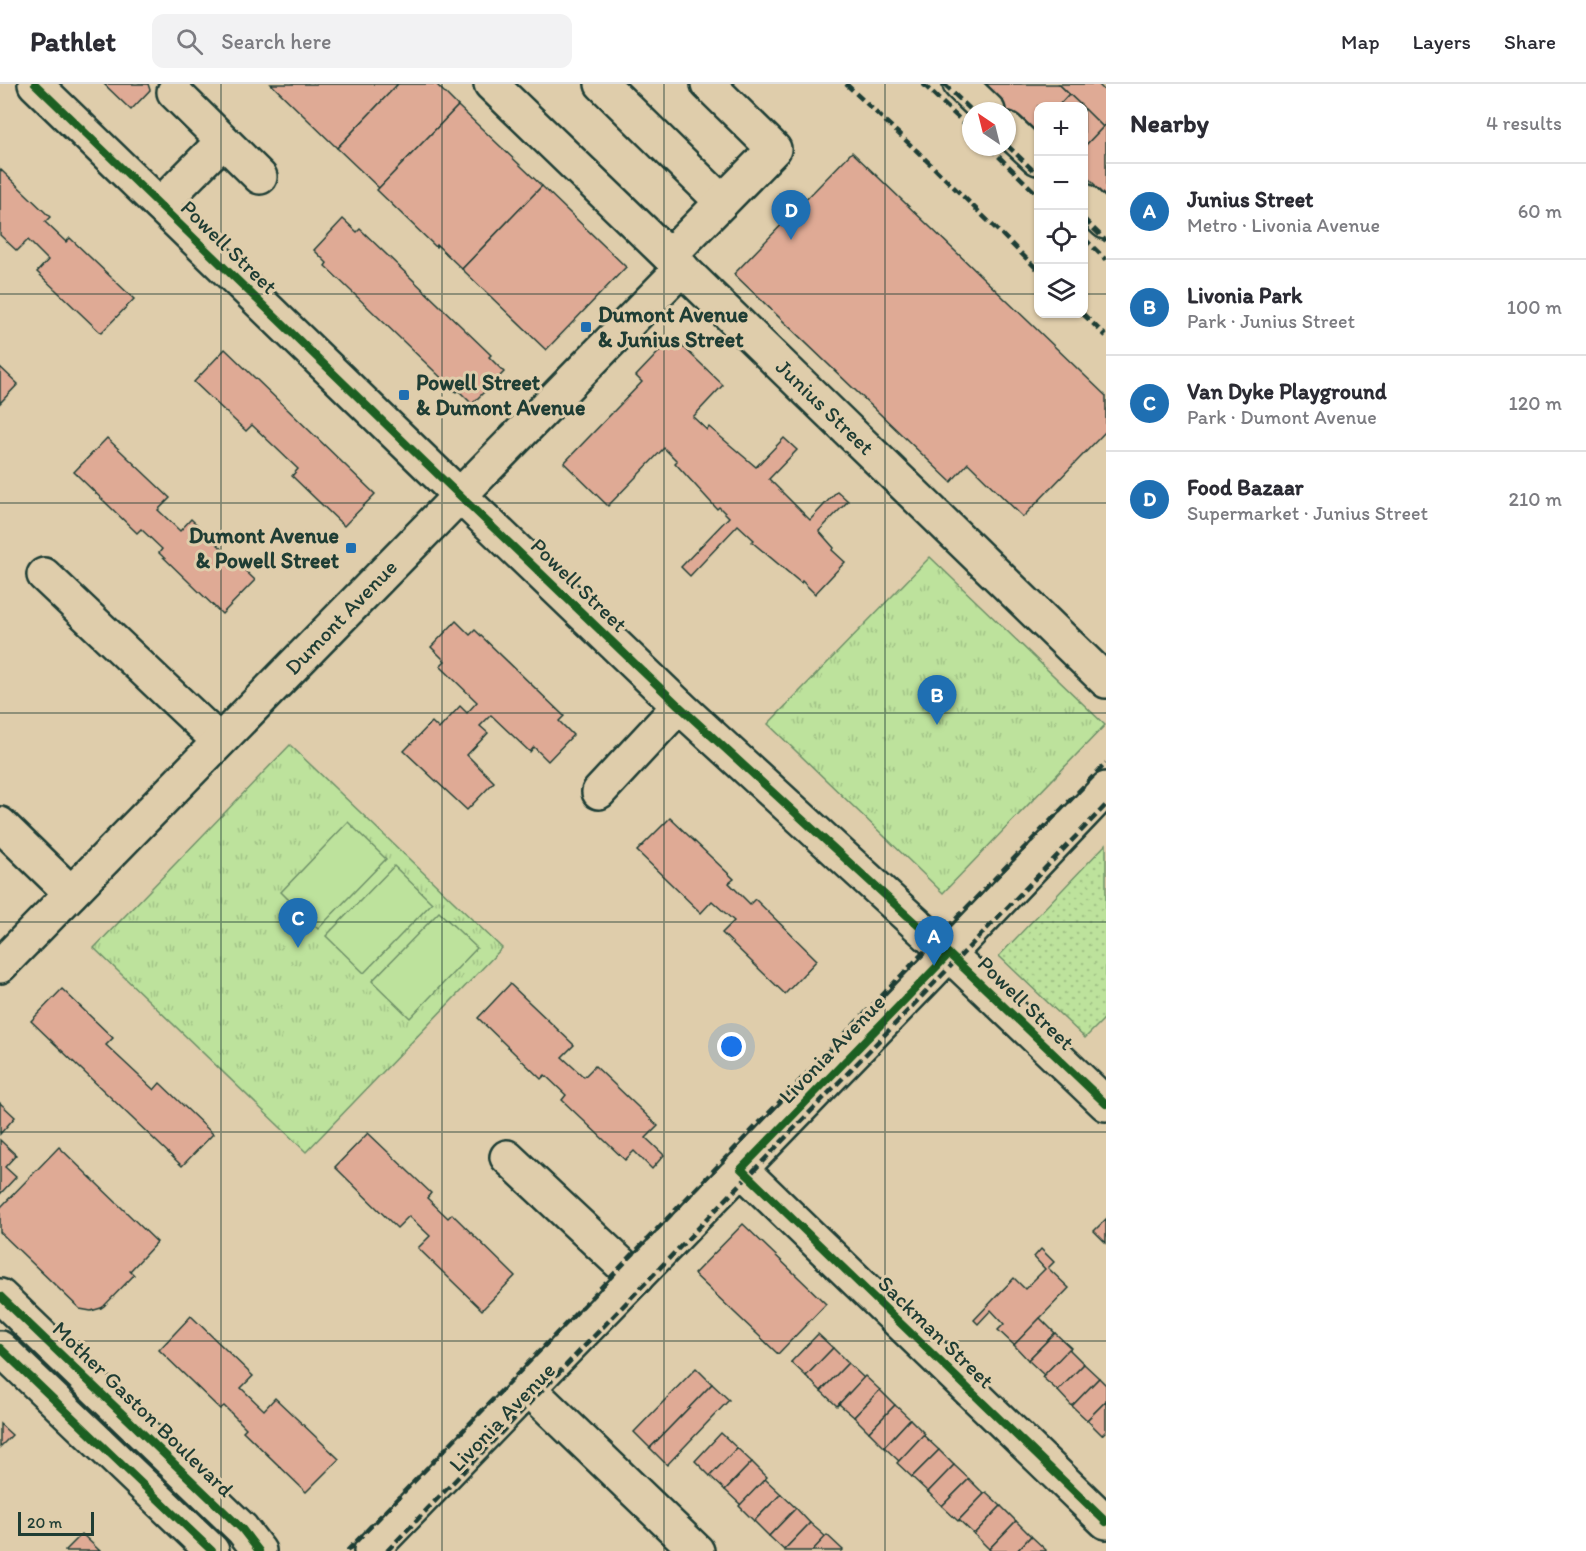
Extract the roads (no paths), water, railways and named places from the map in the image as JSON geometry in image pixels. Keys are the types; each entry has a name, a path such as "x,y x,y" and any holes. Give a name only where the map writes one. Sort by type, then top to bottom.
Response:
{"street":[{"name":"Powell Street","path":"34,84 680,706 949,954 1106,1104"},
{"name":"Junius Street","path":"491,84 1106,681"},
{"path":"602,84 722,202"},
{"name":"Dumont Avenue","path":"0,966 459,495 675,262 722,202 774,149 708,84"},
{"path":"960,84 979,102"},
{"path":"174,92 260,177"},
{"path":"1016,137 1036,156"},
{"path":"160,205 223,141"},
{"path":"1088,206 1106,222"},
{"path":"44,575 219,741"},
{"path":"599,792 680,706"},
{"name":"Livonia Avenue","path":"371,1551 1106,789"},
{"path":"0,824 71,893"},
{"path":"507,1157 636,1278"},
{"name":"Sackman Street","path":"741,1169 1106,1522"},
{"name":"Mother Gaston Boulevard","path":"0,1296 242,1529 259,1551"},
{"path":"0,1348 212,1551"},
{"path":"529,1389 697,1551"}],"railway":[{"path":"846,84 1034,266"},
{"path":"923,84 962,121"},
{"path":"944,84 963,102"},
{"path":"1016,154 1034,171"},
{"path":"998,156 1034,191"},
{"path":"1088,223 1106,241"},
{"path":"1088,242 1106,260"},
{"path":"1087,318 1106,336"},
{"path":"347,1551 1106,763"},
{"path":"387,1551 1106,805"}],"place":[{"name":"Food Bazaar","path":"791,240"},
{"name":"Dumont Avenue & Junius Street","path":"586,327"},
{"name":"Powell Street & Dumont Avenue","path":"404,395"},
{"name":"Dumont Avenue & Powell Street","path":"351,548"},
{"name":"Livonia Park","path":"937,725"},
{"name":"Van Dyke Playground","path":"298,948"},
{"name":"Junius Street","path":"934,966"}]}
